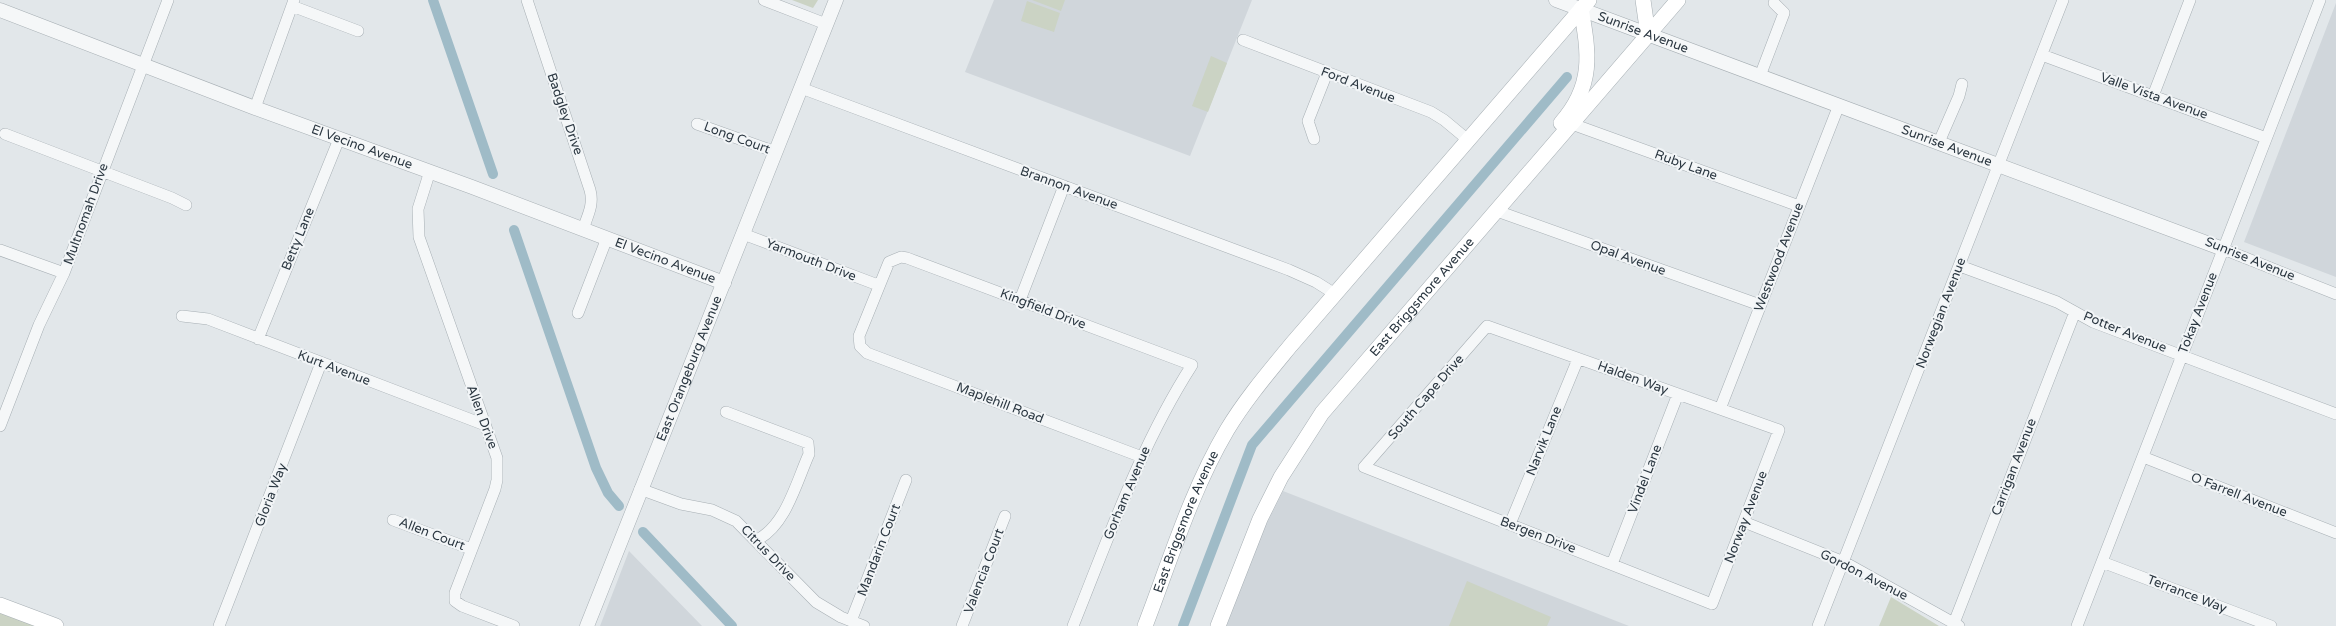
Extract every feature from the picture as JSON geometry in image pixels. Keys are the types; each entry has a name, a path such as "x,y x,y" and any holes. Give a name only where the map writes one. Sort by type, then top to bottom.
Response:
{"main road":[{"path":"1643,0 1648,35"},
{"name":"East Briggsmore Avenue","path":"1218,626 1260,519 1281,477 1322,413 1678,0"},
{"name":"East Briggsmore Avenue","path":"1145,626 1197,489 1227,430 1264,376 1585,5"},
{"path":"1532,170 1540,145 1568,115 1580,93 1587,68 1589,51 1585,5"},
{"path":"0,605 56,626"}],"street":[{"name":"Multnomah Drive","path":"0,426 38,324 64,273 101,171 168,0"},
{"name":"Badgley Drive","path":"526,0 593,199 583,229"},
{"path":"764,0 826,24"},
{"name":"East Orangeburg Avenue","path":"587,626 640,489 724,283 836,0"},
{"name":"Sunrise Avenue","path":"1556,0 1585,5 1648,35 1999,164 2223,249 2336,294"},
{"name":"Norwegian Avenue","path":"1818,626 2063,0"},
{"path":"2153,96 2190,0"},
{"name":"Tokay Avenue","path":"2077,626 2320,0"},
{"path":"255,108 293,3 358,31"},
{"path":"1760,76 1784,13 1774,3"},
{"name":"El Vecino Avenue","path":"0,10 144,64 255,108 583,229 724,283"},
{"name":"Ford Avenue","path":"1243,40 1431,112 1444,120 1468,140"},
{"name":"Valle Vista Avenue","path":"2042,55 2266,138"},
{"path":"1314,139 1308,121 1327,73"},
{"path":"1939,142 1959,96 1962,84"},
{"name":"Brannon Avenue","path":"801,88 1289,270 1316,282 1335,294"},
{"name":"Westwood Avenue","path":"1720,409 1839,105"},
{"name":"Long Court","path":"697,124 776,152"},
{"name":"Ruby Lane","path":"1572,124 1799,206"},
{"path":"5,134 186,205"},
{"name":"Betty Lane","path":"258,339 339,139"},
{"name":"Allen Drive","path":"430,172 418,209 419,237 497,458 498,480 455,593 455,600 462,606 514,626"},
{"path":"1020,300 1064,186"},
{"name":"Opal Avenue","path":"1496,211 1760,305"},
{"name":"Yarmouth Drive","path":"743,234 878,285"},
{"path":"578,313 607,238"},
{"path":"0,250 64,273"},
{"name":"Kingfield Drive","path":"878,285 886,266 894,258 907,258 1192,365"},
{"name":"Potter Avenue","path":"1960,266 2057,302 2093,322 2336,414"},
{"name":"Maplehill Road","path":"878,285 859,336 860,346 867,353 1142,457"},
{"name":"Carrigan Avenue","path":"1956,625 2074,312"},
{"name":"Kurt Avenue","path":"182,316 208,318 258,339 485,425"},
{"name":"Halden Way","path":"1487,326 1779,430"},
{"name":"South Cape Drive","path":"1364,468 1487,326"},
{"name":"Narvik Lane","path":"1510,524 1578,358"},
{"name":"Gloria Way","path":"219,626 321,363"},
{"name":"Gorham Avenue","path":"1073,626 1142,457 1158,423 1192,365"},
{"name":"Vindel Lane","path":"1612,564 1678,394"},
{"path":"726,412 808,444 809,454 778,523 767,535 757,540"},
{"name":"Norway Avenue","path":"1712,604 1779,430"},
{"name":"O Farrell Avenue","path":"2142,457 2336,533"},
{"name":"Bergen Drive","path":"1364,468 1712,604"},
{"name":"Mandarin Court","path":"851,621 906,480"},
{"name":"Citrus Drive","path":"640,489 680,504 724,515 743,527 757,540 816,602 830,611 864,626"},
{"name":"Valencia Court","path":"962,626 1005,516"},
{"name":"Allen Court","path":"393,520 471,549"},
{"name":"Gordon Avenue","path":"1744,522 1844,562 1956,625"},
{"name":"Terrance Way","path":"2102,562 2271,626"}],"shaded area":[{"path":"994,0 1252,0 1190,156 965,72"},
{"path":"2336,3 2336,277 2244,242"},
{"path":"1283,491 1629,626 1226,626 1262,533"},
{"path":"629,551 702,626 600,626"}],"green space":[{"path":"792,0 818,0 813,8"},
{"path":"1032,0 1065,0 1061,11"},
{"path":"1027,1 1060,13 1054,32 1021,21"},
{"path":"1211,56 1227,63 1208,112 1192,106"},
{"path":"1467,581 1551,617 1547,626 1449,626"},
{"path":"1891,597 1939,626 1879,626"},
{"path":"0,613 35,626 0,626"}],"waterway":[{"path":"433,0 493,174"},
{"path":"1183,626 1252,445 1567,77"},
{"path":"514,230 596,468 608,493 619,506"},
{"path":"643,532 732,626"}]}
